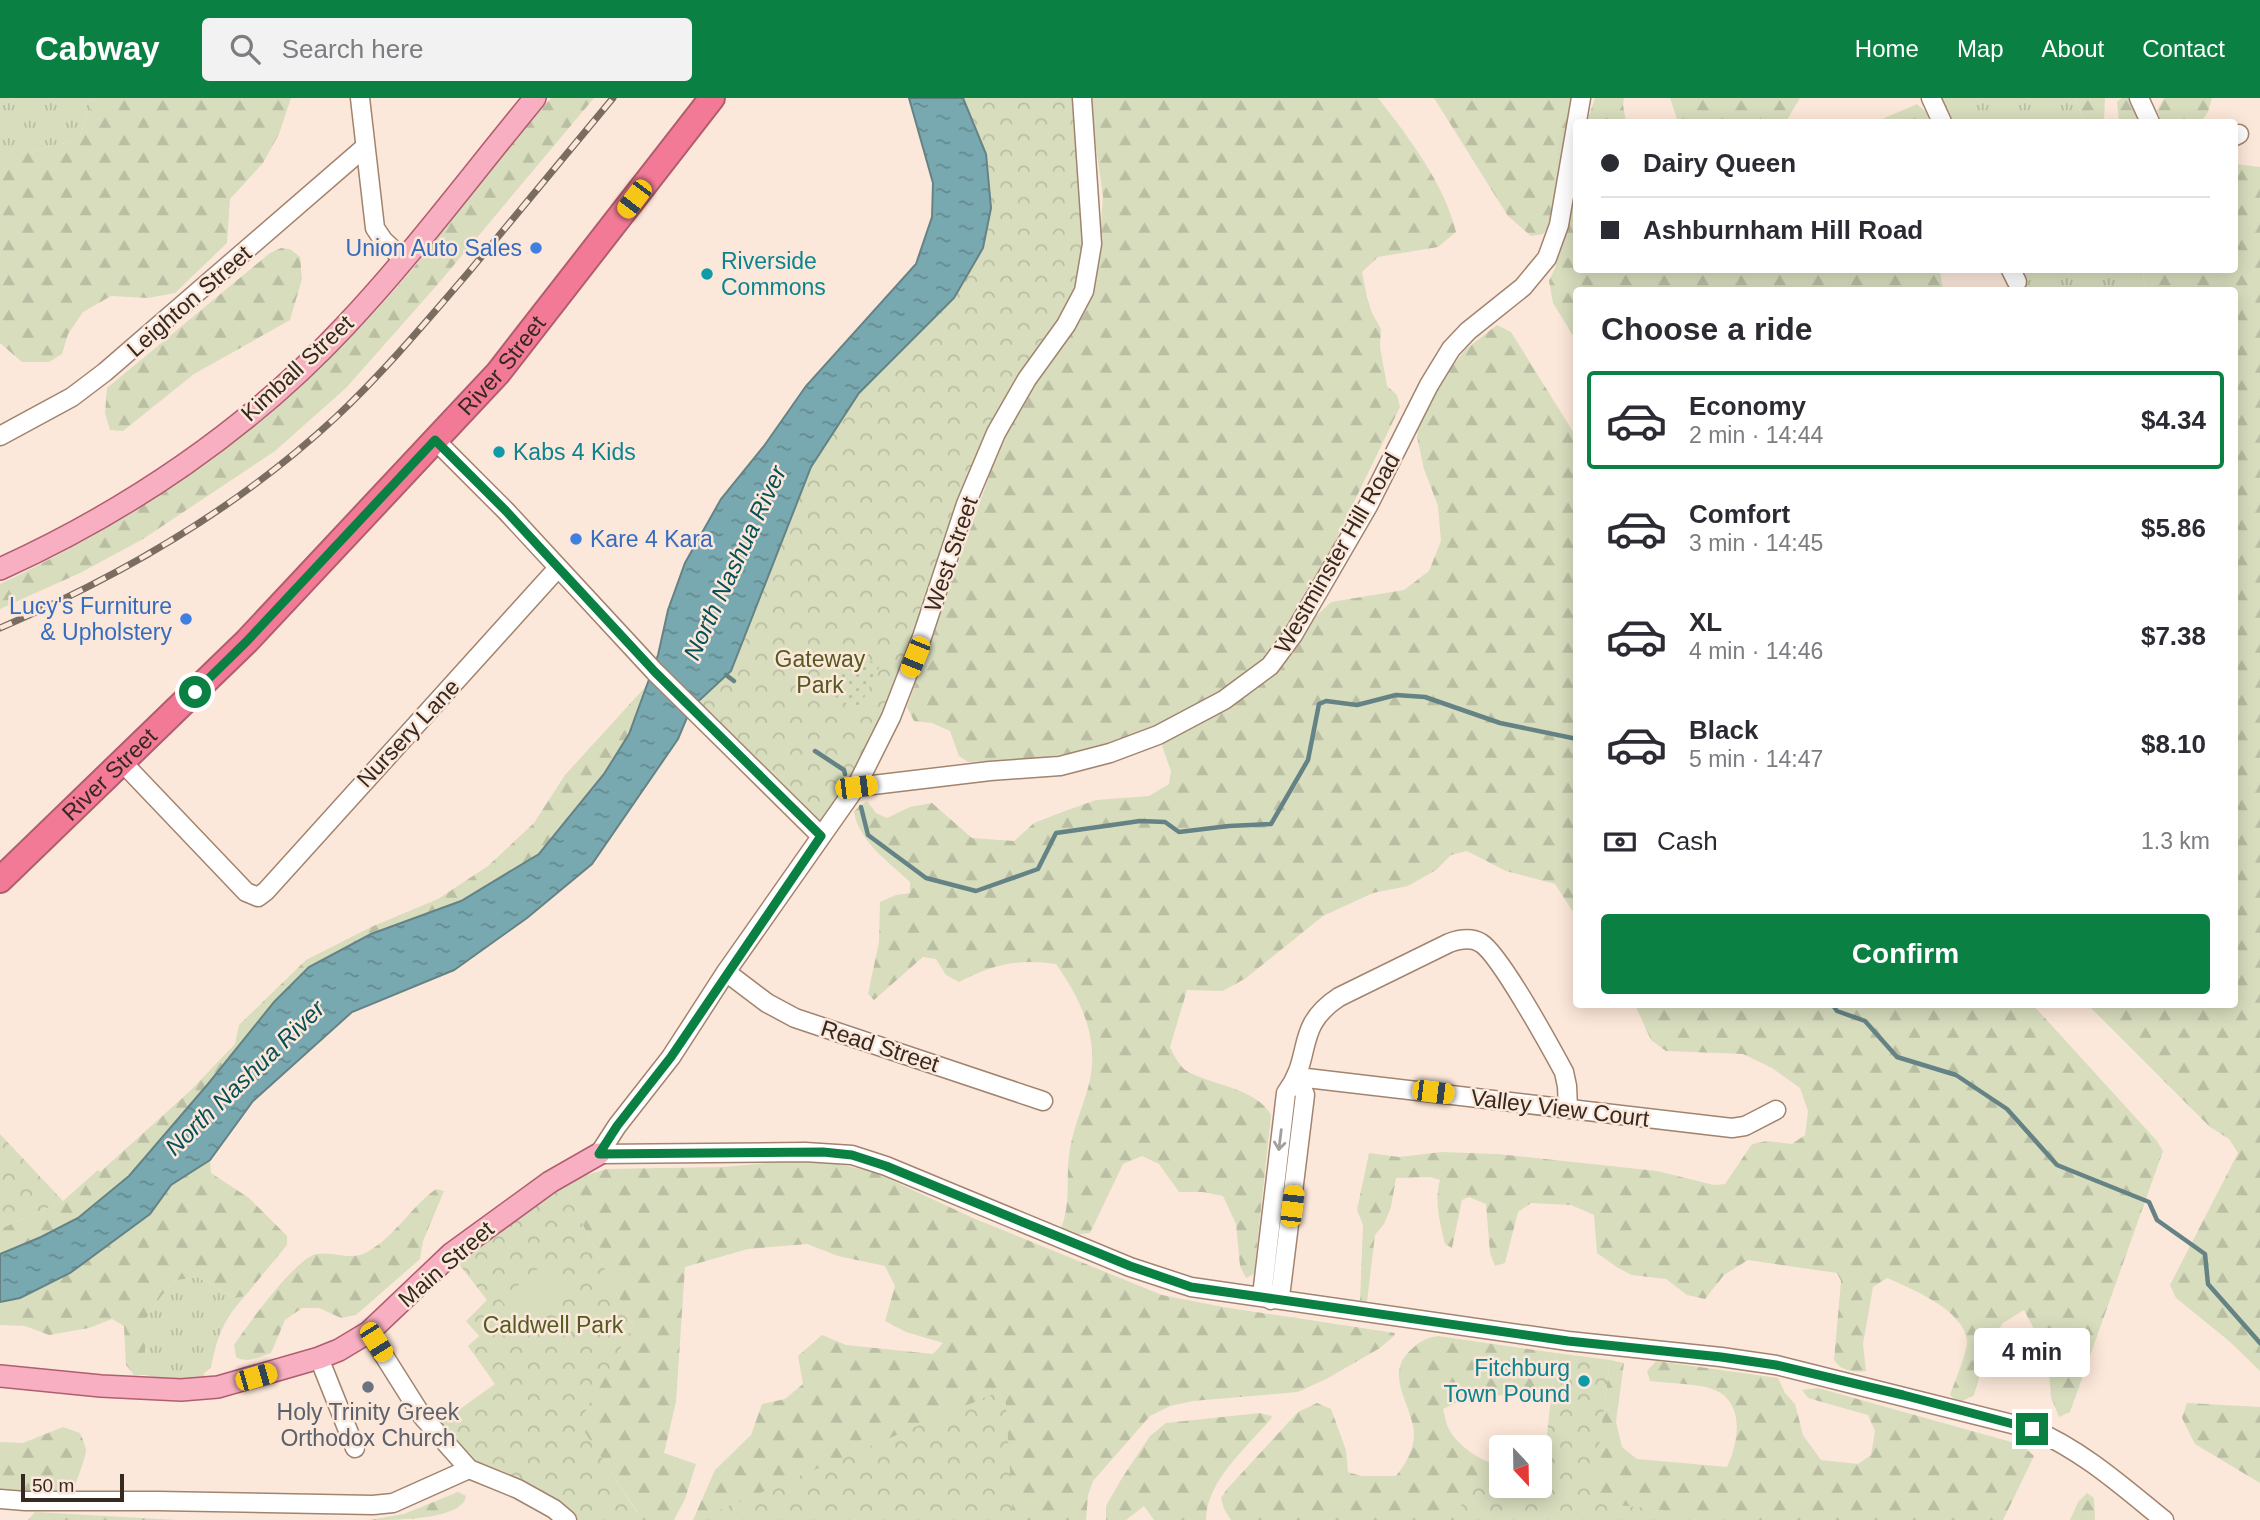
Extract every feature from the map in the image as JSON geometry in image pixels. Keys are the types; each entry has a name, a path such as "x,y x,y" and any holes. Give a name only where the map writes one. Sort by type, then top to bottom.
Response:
{"highway":[{"name":"River Street","path":"0,880 247,641 498,373 712,98"}],"main road":[{"name":"Kimball Street","path":"0,569 127,501 230,430 322,349 404,260 535,98"},
{"name":"Main Street","path":"0,1376 101,1386 181,1390 218,1387 319,1358 339,1350 369,1332 452,1254 550,1182 599,1154"}],"street":[{"path":"360,98 375,228 383,240 404,260"},
{"name":"West Street","path":"599,1154 617,1126 671,1057 726,972 856,787 891,717 922,637 967,504 996,433 1027,379 1066,325 1084,291 1092,244 1082,98"},
{"name":"Westminster Hill Road","path":"1577,119 1581,98"},
{"path":"1931,98 1941,119"},
{"path":"2139,98 2149,119"},
{"name":"Westminster Hill Road","path":"856,787 990,771 1060,766 1102,756 1139,743 1188,719 1241,689 1270,666 1293,635 1368,506 1429,385 1451,349 1468,331 1523,287 1547,257 1559,225 1573,144"},
{"name":"Leighton Street","path":"0,436 72,397 105,372 365,147"},
{"path":"435,440 506,511 655,672 821,836"},
{"name":"Nursery Lane","path":"123,763 246,892 258,897 557,569"},
{"path":"1271,1300 1263,1287 1286,1093 1298,1077 1308,1030 1330,1003 1349,991 1449,943 1468,939 1479,941 1493,955 1557,1059 1567,1082 1568,1108"},
{"name":"Read Street","path":"726,972 767,1003 795,1018 1043,1101"},
{"name":"Valley View Court","path":"1298,1077 1732,1128 1745,1126 1776,1110"},
{"path":"599,1154 805,1152 852,1155 886,1166 1166,1280 1207,1291 1568,1341 1721,1357 1814,1373 2008,1422 2056,1439 2097,1466 2164,1520"},
{"path":"369,1332 422,1416 469,1469 518,1489 554,1509 567,1520"},
{"path":"319,1358 355,1448"},
{"path":"0,1499 373,1505 393,1503 469,1469"}],"green space":[{"path":"0,98 95,98 78,140 27,152 0,152"},
{"path":"95,98 291,98 279,134 263,163 230,199 227,243 175,293 148,298 111,296 83,312 68,334 62,354 49,362 22,362 0,343 0,152 27,152 78,140"},
{"path":"551,98 594,98 438,284 346,388 275,451 143,539 80,573 0,609 0,584 112,524 166,490 218,453 315,371 404,279 495,162"},
{"name":"Gateway Park","path":"963,98 1082,98 1084,291 996,433 891,717 821,836 691,708 731,671 811,467 859,393 954,298 991,208 986,154"},
{"path":"1089,98 1378,98 1434,179 1451,214 1456,232 1438,247 1378,257 1362,272 1372,313 1381,329 1380,347 1387,386 1397,395 1400,407 1306,601 1280,646 1255,671 1200,707 1154,730 1101,747 1037,759 968,762 959,756 950,731 932,723 914,721 907,707 996,457 1024,398 1068,338 1089,300 1099,252 1103,196"},
{"path":"1434,98 1573,98 1564,173 1548,228 1543,234 1531,236 1508,216"},
{"path":"1595,98 1624,98 1625,119 1588,119"},
{"path":"1670,98 1800,98 1788,119 1677,119"},
{"path":"1937,98 2074,98 2084,119 1947,119"},
{"path":"2074,98 2105,98 2104,119 2084,119"},
{"path":"2122,98 2129,98 2143,119 2119,119 2117,102"},
{"path":"2164,98 2212,98 2203,119 2161,119 2157,111"},
{"path":"1917,104 1926,112 1929,119 1882,119"},
{"path":"2238,164 2260,167 2260,1371 2229,1341 2176,1298 2170,1285 2238,1153 2229,1139 2210,1127 2091,1008 2238,1008 2238,287 2145,287 2143,273 2238,273"},
{"path":"1573,181 1573,273 1940,273 1943,287 1573,287 1573,336 1553,303 1549,281 1555,268"},
{"path":"281,248 290,249 300,257 302,279 290,320 194,374 123,431 110,430 105,413 107,388 270,253"},
{"path":"2018,273 2143,273 2145,287 2024,287"},
{"path":"1497,325 1511,332 1573,432 1573,912 1555,884 1506,871 1467,851 1451,855 1436,870 1408,886 1373,893 1323,916 1246,978 1223,991 1187,990 1170,1047 1178,1062 1185,1070 1195,1075 1255,1098 1271,1115 1254,1274 1246,1278 1240,1266 1236,1224 1223,1196 1203,1192 1179,1192 1159,1164 1142,1156 1123,1164 1090,1233 1072,1235 1061,1229 1067,1201 1069,1155 1088,1088 1092,1054 1087,1022 1074,992 1056,964 1006,964 959,982 946,975 936,959 923,957 874,1000 868,994 879,942 880,902 896,895 910,893 910,882 868,842 854,811 867,801 876,813 887,818 910,807 932,803 972,838 1014,841 1034,823 1065,811 1096,800 1149,796 1169,784 1171,771 1162,746 1165,740 1288,657 1312,620 1331,602 1404,590 1429,571 1441,541 1438,506 1424,469 1417,437 1419,423 1443,378 1466,349"},
{"path":"851,651 880,666 858,710 829,693 826,687 845,653"},
{"path":"648,684 629,734 604,774 539,854 461,901 371,934 309,967 274,1002 129,1176 78,1218 0,1254 0,1229 63,1201 98,1170 100,1172 190,1091 235,1044 239,1025 306,960 371,927 438,899 488,866 534,823 565,775"},
{"path":"1636,1008 2036,1008 2157,1141 2163,1151 2070,1412 2059,1417 2051,1397 2047,1346 2024,1310 2003,1323 1990,1342 1974,1395 1959,1403 1950,1395 1967,1345 1964,1330 1947,1310 1887,1278 1873,1287 1863,1344 1866,1371 1857,1372 1840,1367 1834,1360 1841,1281 1837,1273 1748,1260 1724,1275 1705,1299 1687,1295 1666,1279 1632,1275 1597,1253 1594,1215 1571,1205 1531,1203 1518,1212 1505,1263 1495,1266 1490,1253 1486,1204 1469,1197 1462,1200 1452,1248 1445,1244 1440,1220 1440,1180 1430,1177 1396,1178 1391,1207 1384,1224 1375,1235 1367,1302 1360,1302 1363,1225 1357,1210 1369,1153 1399,1157 1442,1152 1497,1154 1657,1171 1714,1185 1725,1184 1752,1144 1767,1141 1792,1144 1805,1135 1808,1111 1800,1088 1772,1068 1743,1054 1666,1051 1651,1040"},
{"path":"0,1134 63,1201 0,1229"},
{"path":"210,1160 211,1173 249,1198 287,1236 287,1245 245,1296 235,1298 198,1277 177,1280 162,1295 145,1320 145,1375 134,1375 126,1365 124,1326 112,1319 89,1328 49,1335 25,1326 0,1325 0,1302 20,1298 150,1214 171,1185"},
{"path":"780,1162 832,1162 876,1173 973,1218 1162,1295 1395,1333 1380,1348 1298,1392 1193,1401 1170,1406 1150,1416 1093,1481 1088,1495 1086,1520 693,1520 715,1470 751,1435 762,1404 785,1399 803,1384 798,1356 822,1335 846,1345 933,1354 943,1343 906,1332 885,1321 895,1286 885,1266 838,1256 807,1244 748,1249 685,1267 676,1402 664,1453 696,1464 685,1499 674,1520 628,1520 638,1513 578,1423 633,1326 567,1193 560,1189 580,1177 607,1169 723,1167"},
{"name":"Caldwell Park","path":"550,1182 567,1193 633,1326 579,1423 638,1514 628,1520 567,1520 469,1469 432,1429 495,1384 468,1346 479,1336 466,1321 487,1300 451,1254"},
{"path":"436,1189 444,1191 423,1241 420,1259 356,1315 341,1318 319,1308 302,1308 285,1320 271,1353 249,1360 236,1357 234,1345 272,1294 297,1267 317,1254 356,1256 369,1251"},
{"path":"546,1262 571,1292 525,1330 501,1300"},
{"path":"198,1277 235,1298 245,1296 222,1329 211,1368 204,1373 205,1377 190,1379 145,1375 145,1320 162,1295 177,1280"},
{"path":"1438,1336 1556,1353 1552,1390 1464,1399 1443,1409 1454,1437 1480,1458 1489,1462 1489,1498 1552,1498 1552,1463 1605,1399 1610,1360 1624,1363 1616,1422 1622,1447 1637,1459 1727,1467 1734,1447 1737,1425 1732,1405 1725,1396 1702,1386 1650,1381 1647,1371 1656,1361 1778,1378 1785,1393 1795,1404 1803,1435 1821,1460 1858,1464 1871,1455 1875,1431 1868,1415 1808,1398 1802,1390 1818,1388 2022,1445 2034,1456 2003,1520 1231,1520 1221,1498 1227,1489 1298,1412 1317,1403 1331,1409 1346,1450 1348,1472 1361,1476 1396,1476 1410,1453 1414,1440 1413,1426 1400,1385 1400,1365 1405,1356 1425,1340"},
{"path":"1556,1353 1610,1360 1592,1502 1750,1520 1464,1520 1458,1485 1489,1486 1489,1498 1552,1498 1552,1435 1547,1435"},
{"path":"1005,1389 1013,1520 696,1520"},
{"path":"2187,1403 2260,1407 2260,1483 2195,1444 2182,1418"},
{"path":"1260,1413 1272,1416 1220,1479 1208,1506 1206,1520 1154,1520 1144,1506 1126,1520 1106,1520 1106,1506 1122,1478 1150,1436 1166,1423"},
{"path":"63,1427 80,1433 86,1449 72,1491 0,1491 0,1442 23,1443"},
{"path":"458,1492 466,1496 462,1504 441,1514 411,1519 370,1520 404,1514"},
{"path":"2087,1493 2094,1498 2095,1520 2070,1520 2078,1502"},
{"path":"35,1512 178,1520 28,1520"}],"water":[{"name":"North Nashua River","path":"909,98 963,98 986,154 991,208 983,248 954,298 859,393 811,467 731,671 691,708 678,739 592,864 527,918 454,970 352,1012 253,1101 210,1160 171,1185 150,1214 70,1273 20,1298 0,1302 0,1254 78,1218 129,1176 274,1002 309,967 371,934 461,901 539,854 604,774 629,734 658,655 668,610 685,563 721,499 764,446 806,386 916,264 932,217 933,183"}],"waterway":[{"path":"726,675 734,681"},
{"path":"861,807 868,835 926,878 976,891 1038,869 1056,833 1140,821 1165,822 1179,832 1271,824 1308,760 1319,704 1326,701 1357,705 1396,695 1425,697 1500,723 1573,738"},
{"path":"815,751 844,770 845,774"},
{"path":"1835,1008 1865,1021 1897,1057 1956,1075 2007,1109 2057,1165 2149,1202 2157,1220 2205,1254 2208,1284 2260,1343"}],"railway":[{"path":"0,628 90,586 177,537 219,510 298,450 353,401 403,347 613,98"}],"place":[{"name":"Union Auto Sales","path":"536,248"},
{"name":"Riverside Commons","path":"707,274"},
{"name":"Kabs 4 Kids","path":"499,452"},
{"name":"Kare 4 Kara","path":"576,539"},
{"name":"Lucy's Furniture & Upholstery","path":"186,619"},
{"name":"Fitchburg Town Pound","path":"1584,1381"},
{"name":"Holy Trinity Greek Orthodox Church","path":"368,1387"}],"route":[{"path":"195,692 247,641 435,440 506,511 655,672 821,836 726,972 671,1057 617,1126 599,1154 823,1152 852,1155 886,1166 1166,1280 1207,1291 1568,1341 1776,1365 2032,1429"}]}
